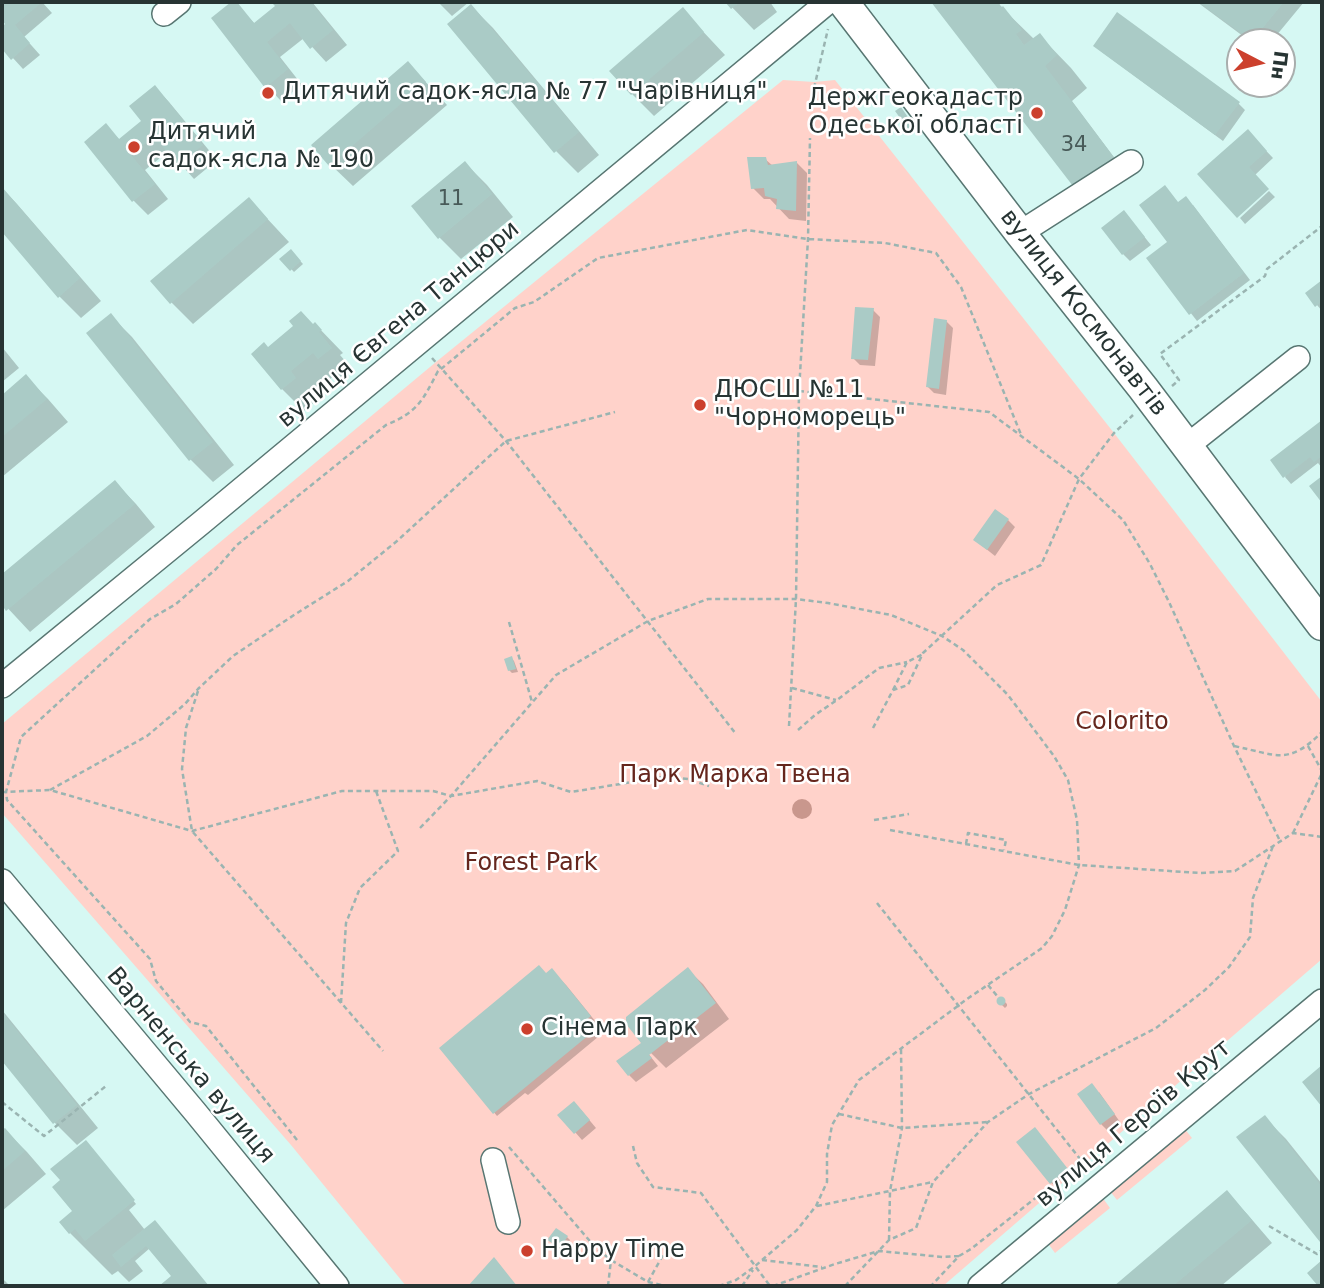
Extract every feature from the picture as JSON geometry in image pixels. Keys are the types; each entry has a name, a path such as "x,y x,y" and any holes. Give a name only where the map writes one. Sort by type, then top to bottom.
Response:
{"main road":[{"name":"вулиця Космонавтів","path":"843,2 1143,388 1322,625"}],"street":[{"name":"вулиця Євгена Танцюри","path":"2,686 828,2"},
{"path":"1020,233 1131,162"},
{"path":"1187,446 1298,358"},
{"name":"Варненська вулиця","path":"2,881 337,1286"},
{"name":"вулиця Героїв Крут","path":"980,1286 1322,1001"},
{"path":"501,1154 508,1222"}],"path":[{"path":"814,88 828,29"},
{"path":"789,726 796,599 799,391 810,138"},
{"path":"1167,390 1179,380 1160,354 1265,276 1268,269 1322,226"},
{"path":"297,1140 206,1026 190,1021 156,981 150,959 7,800 4,792 21,737 150,619 176,604 216,569 237,545 386,425 404,418 423,399 438,371 515,308 534,302 598,258 747,230 807,239 885,243 936,253 961,287 1022,437"},
{"path":"419,342 506,441 736,734"},
{"path":"799,391 989,412 1079,479 1123,520 1169,602 1280,841"},
{"path":"798,730 879,668 907,662 923,653 997,585 1041,565 1079,479 1114,433 1139,410"},
{"path":"50,790 147,736 185,704 233,656 348,582 506,441 615,412"},
{"path":"421,828 556,675 648,621 708,599 796,599 879,612 942,636 963,650 1008,695 1054,756 1068,780 1077,820 1079,865 1065,910 1052,936 1042,948 959,1005 859,1080 832,1125 827,1154 827,1182 816,1206 797,1230 754,1267 736,1280 719,1286"},
{"path":"509,622 532,702"},
{"path":"893,690 908,685 923,653"},
{"path":"514,662 520,660"},
{"path":"873,728 907,662"},
{"path":"792,688 837,700"},
{"path":"198,689 186,728 183,769 192,831 383,1051"},
{"path":"1234,746 1280,756 1293,755 1308,746 1322,732"},
{"path":"890,830 1079,865 1216,873 1235,871 1293,833 1322,772 1308,746"},
{"path":"4,792 50,790 192,831 342,791 433,791 451,796 537,781 571,792 663,777 688,779 709,786"},
{"path":"341,1003 346,923 360,888 398,851 376,791"},
{"path":"874,820 909,814"},
{"path":"966,844 968,833 1006,840 1004,850"},
{"path":"1293,833 1322,837"},
{"path":"845,1286 888,1240 916,1228 933,1182 988,1122 1029,1094 1156,1028 1205,990 1229,967 1250,937 1254,898 1273,846"},
{"path":"877,903 1091,1173"},
{"path":"988,985 998,997"},
{"path":"888,1240 890,1191 902,1128 901,1048"},
{"path":"2,1102 44,1136 106,1086"},
{"path":"839,1114 902,1128 988,1122"},
{"path":"633,1146 636,1163 653,1187 701,1193 754,1267 772,1286 879,1251 959,1256"},
{"path":"501,1154 611,1260 648,1282 666,1286"},
{"path":"932,1286 959,1256 1082,1161"},
{"path":"816,1206 933,1182"},
{"path":"1269,1226 1317,1254 1322,1250"},
{"path":"648,1282 663,1255"},
{"path":"608,1286 611,1260"},
{"path":"762,1260 825,1267"},
{"path":"742,1286 754,1267"}],"green space":[{"name":"Парк Марка Твена","path":"783,80 835,80 1322,702 1322,959 943,1286 406,1286 291,1145 2,813 2,724 436,362"},
{"path":"1184,1128 1192,1138 1117,1200 1109,1190"},
{"path":"1102,1197 1110,1208 1055,1253 1047,1242"}],"shaded area":[{"path":"802,799 809,802 812,809 809,816 802,819 795,816 792,809 795,802"}],"building":[{"path":"2,2 42,2 15,25 30,43 11,60 2,49 2,27 5,24 2,20"},
{"path":"231,2 237,2 254,23 275,6 271,2 311,2 333,30 310,49 290,23 267,42 288,69 265,88 211,18"},
{"path":"725,2 740,2 731,9"},
{"path":"931,2 997,2 1022,30 1016,34 1024,45 1040,33 1057,55 1045,66 1116,160 1076,190"},
{"path":"1198,2 1284,2 1263,28 1234,28"},
{"path":"471,4 579,132 554,153 447,24"},
{"path":"683,7 704,32 631,95 609,71"},
{"path":"1117,12 1226,92 1226,98 1235,98 1240,102 1215,135 1093,46"},
{"path":"408,61 426,82 329,166 311,145"},
{"path":"155,85 203,145 178,165 154,136 131,155 155,184 132,202 84,142 106,123 119,139 141,121 129,106"},
{"path":"901,107 914,126 908,129 895,111"},
{"path":"1248,129 1267,151 1249,167 1269,189 1237,218 1197,174"},
{"path":"747,157 766,157 768,165 797,161 796,211 776,209 777,199 765,196 764,188 751,189"},
{"path":"465,161 492,194 438,239 411,206"},
{"path":"1165,185 1178,202 1186,196 1244,273 1189,315 1146,258 1167,242 1139,205"},
{"path":"2,187 80,278 58,298 2,232"},
{"path":"249,197 268,219 170,304 150,281"},
{"path":"1124,210 1145,237 1122,255 1101,228"},
{"path":"291,249 301,261 290,271 279,259"},
{"path":"1322,280 1322,301 1315,307 1305,293"},
{"path":"855,307 874,308 868,360 851,359"},
{"path":"301,311 322,330 319,332 332,348 318,359 313,353 291,371 296,378 281,390 251,354 264,342 268,347 293,326 289,321"},
{"path":"111,313 213,442 189,461 86,333"},
{"path":"934,318 947,320 939,389 926,387"},
{"path":"26,374 47,399 2,437 2,395"},
{"path":"1322,420 1322,456 1314,462 1310,457 1283,478 1270,460"},
{"path":"1322,476 1322,503 1309,486"},
{"path":"115,480 135,504 6,611 2,605 2,574"},
{"path":"995,509 1009,519 987,550 973,540"},
{"path":"512,656 516,669 508,671 504,659"},
{"path":"539,965 546,973 552,968 591,1016 586,1020 595,1030 493,1114 439,1048"},
{"path":"688,967 716,1003 649,1055 652,1058 628,1076 616,1061 641,1043 626,1024 626,1017"},
{"path":"1001,996 1006,1001 1001,1006 996,1001"},
{"path":"2,1012 77,1105 53,1124 2,1061"},
{"path":"1322,1065 1322,1107 1302,1082"},
{"path":"1092,1083 1115,1114 1100,1125 1077,1094"},
{"path":"574,1101 590,1120 574,1134 557,1115"},
{"path":"1265,1115 1322,1187 1320,1242 1236,1137"},
{"path":"1035,1127 1068,1169 1050,1184 1016,1142"},
{"path":"5,1128 25,1151 2,1171 2,1130"},
{"path":"86,1140 135,1200 85,1241 75,1229 69,1234 59,1222 72,1211 52,1187 60,1180 50,1169"},
{"path":"1227,1190 1252,1220 1173,1286 1114,1286"},
{"path":"155,1220 209,1286 159,1286 171,1276 146,1246 121,1267 112,1255"},
{"path":"556,1228 568,1236 560,1248 547,1240"},
{"path":"494,1257 517,1286 468,1286"},
{"path":"1322,1260 1322,1286 1318,1286 1307,1273"}],"place":[{"name":"Дитячий садок-ясла № 77 \"Чарівниця\"","path":"268,93"},
{"name":"Держгеокадастр Одеської області","path":"1037,113"},
{"name":"Дитячий садок-ясла № 190","path":"134,147"},
{"name":"ДЮСШ №11 \"Чорноморець\"","path":"700,405"},
{"name":"Сінема Парк","path":"527,1029"},
{"name":"Happy Time","path":"527,1251"}],"park label":[{"name":"Colorito","path":"1122,723"},
{"name":"Forest Park","path":"531,864"}]}
